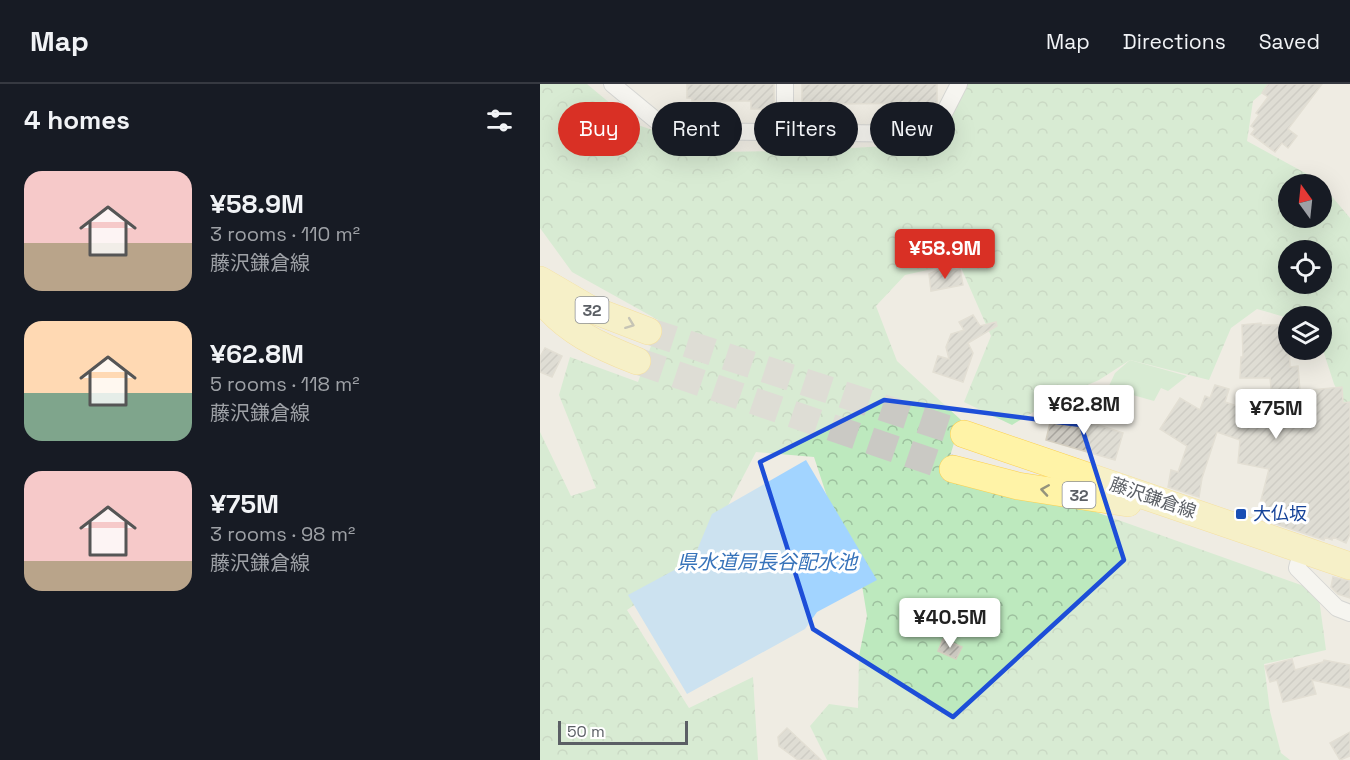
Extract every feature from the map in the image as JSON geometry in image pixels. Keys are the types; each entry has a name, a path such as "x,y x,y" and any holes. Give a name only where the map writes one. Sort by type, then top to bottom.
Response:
{"main road":[{"name":"32","path":"540,280 588,308 648,331"},
{"name":"32","path":"540,297 548,309 579,333 602,348 637,361"},
{"name":"藤沢鎌倉線","path":"964,434 1350,566"},
{"name":"藤沢鎌倉線","path":"953,469 1018,486 1206,516"}],"street":[{"path":"612,84 658,122 678,131 754,132"},
{"path":"786,84 786,102"},
{"path":"858,133 921,134 936,129 959,84"},
{"path":"1302,549 1297,568 1336,608 1350,613"}],"highlighted area":[{"path":"884,400 1081,425 1124,560 953,717 813,629 760,462"}],"green space":[{"path":"540,84 587,84 609,102 558,102 558,156 640,156 640,126 652,130 652,156 742,156 742,152 754,152 754,156 858,156 858,148 870,147 870,156 955,156 955,108 968,84 1273,84 1253,101 1247,141 1307,174 1278,174 1278,228 1332,228 1332,197 1350,218 1350,415 1334,384 1326,360 1332,360 1332,306 1278,306 1278,315 1257,309 1231,328 1209,380 1130,360 1099,380 1055,399 1012,425 964,402 991,336 959,263 905,275 876,306 897,361 961,420 944,476 1093,511 1318,591 1326,650 1264,664 1270,711 1281,753 1290,760 827,760 810,726 829,704 858,708 859,656 867,616 860,573 842,542 814,457 756,452 699,561 627,610 689,708 753,677 758,760 540,760 540,432 571,496 596,488 559,395 570,357 638,382 660,321 572,272 540,228"},
{"path":"1130,360 1187,376 1168,391 1161,388 1154,401 1108,388 1115,373"}],"water":[{"name":"県水道局長谷配水池","path":"806,460 877,580 817,612 805,629 687,694 628,595 693,560 712,514"}],"building":[{"path":"687,84 774,84 774,102 754,102 754,109 751,109 751,101 692,101 692,98 687,98"},
{"path":"802,84 937,84 937,102 802,102"},
{"path":"1268,84 1322,84 1288,129 1297,136 1288,148 1282,143 1275,152 1251,134 1255,129 1251,126 1259,115 1256,113 1268,97 1262,93"},
{"path":"940,269 943,272 960,269 963,285 931,291 929,274"},
{"path":"973,315 980,326 996,322 997,326 968,343 973,353 963,382 933,372 938,356 949,359 946,347 951,334 964,330 959,322"},
{"path":"1261,323 1261,325 1278,325 1278,360 1290,360 1290,367 1298,366 1300,391 1342,387 1343,403 1350,402 1350,534 1346,543 1333,537 1332,540 1325,537 1324,540 1261,519 1265,500 1261,500 1269,469 1238,463 1240,440 1217,432 1202,478 1199,497 1168,487 1171,470 1178,472 1187,446 1160,429 1180,398 1200,410 1205,396 1210,398 1215,385 1229,389 1225,402 1249,410 1273,407 1270,378 1240,378 1241,357 1243,357 1242,325"},
{"path":"545,348 562,356 552,377 540,372 540,357"},
{"path":"1053,410 1123,433 1115,460 1046,440"},
{"path":"1333,577 1350,581 1350,598 1338,594 1331,587"},
{"path":"943,639 962,647 956,659 938,651"},
{"path":"1292,659 1295,670 1324,660 1350,665 1350,688 1312,680 1316,694 1283,702 1277,680 1270,682 1265,666"},
{"path":"787,728 821,760 798,760 779,746 778,737"},
{"path":"1350,732 1350,756 1340,760 1330,743"}],"tunnel":[{"path":"648,331 964,434"},
{"path":"637,361 953,469"}],"place":[{"name":"大仏坂","path":"1241,514"}]}
